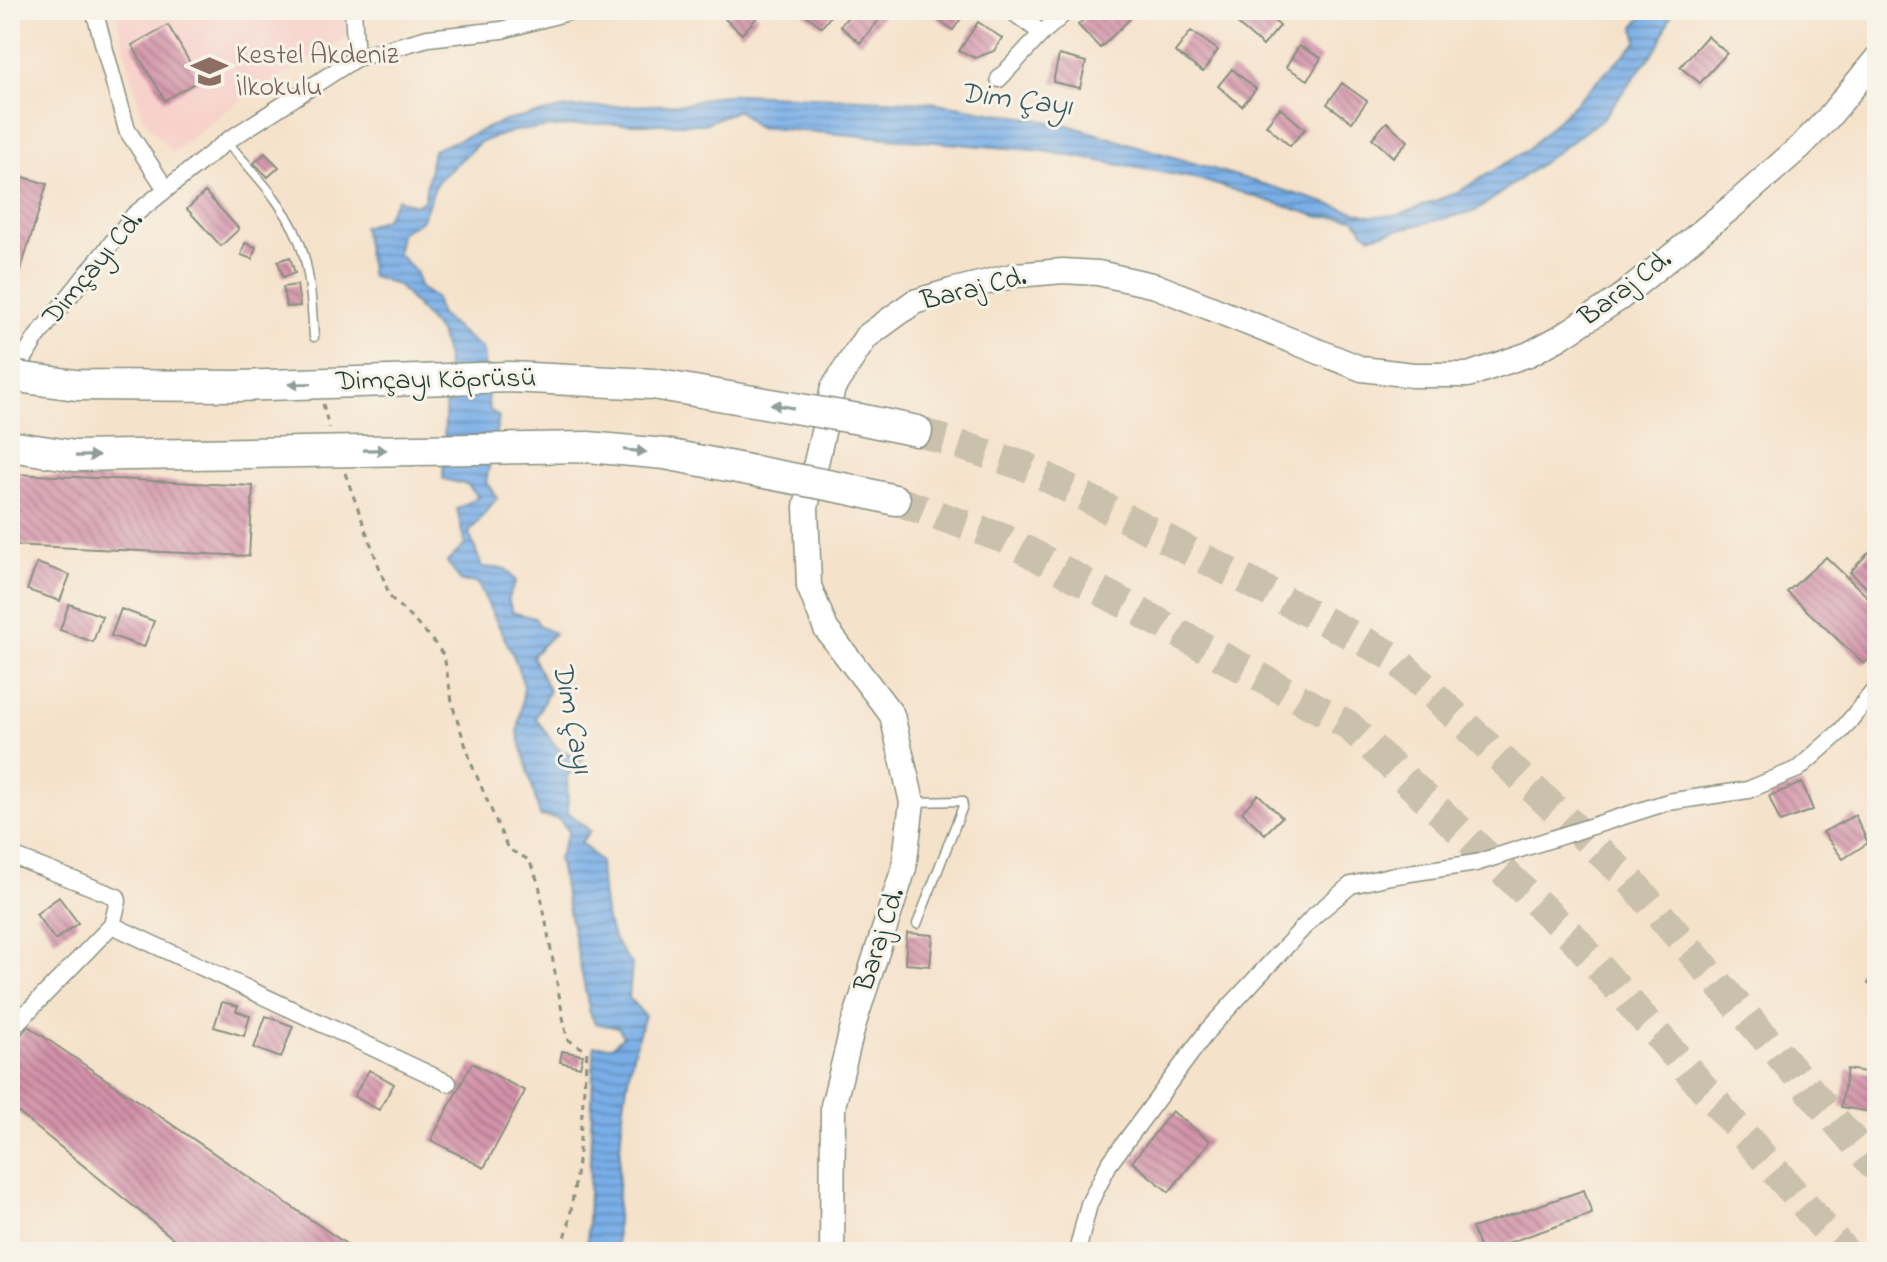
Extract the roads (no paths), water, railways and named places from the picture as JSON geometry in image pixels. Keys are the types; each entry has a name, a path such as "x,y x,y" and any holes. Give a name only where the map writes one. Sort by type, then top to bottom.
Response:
{"highway":[{"name":"Dimçayı Köprüsü","path":"10,376 76,385 239,386 509,377 639,383 917,431"},
{"path":"10,446 75,456 588,447 665,454 895,500"}],"street":[{"path":"94,10 127,130 166,189"},
{"path":"353,10 356,58"},
{"name":"Dimçayı Cd.","path":"10,383 36,338 134,215 227,141 356,58 428,38 502,30 575,10"},
{"path":"1010,10 1042,33"},
{"path":"999,79 1068,10"},
{"name":"Baraj Cd.","path":"832,1252 833,1106 853,1026 904,868 912,802 892,715 826,629 809,586 806,507 819,448 833,388 866,337 914,302 951,291 1016,275 1063,271 1098,273 1156,286 1362,369 1413,375 1468,375 1529,354 1620,298 1801,146 1877,58"},
{"path":"1077,1252 1089,1204 1109,1164 1208,1030 1315,915 1351,885 1476,863 1668,802 1748,790 1798,769 1842,730 1877,687"},
{"path":"10,855 117,897 118,901 112,925 10,1030"},
{"path":"112,925 448,1083"}],"lane":[{"path":"227,141 267,188 299,243 310,286 314,337"},
{"path":"912,802 953,800 962,801 963,806 917,924"}],"water":[{"path":"1650,10 1673,10 1659,45 1602,119 1476,211 1371,236 1363,231 1355,218 1320,217 1198,179 1044,151 756,127 738,110 704,124 592,124 514,131 480,142 437,182 422,220 400,233 397,253 416,272 419,287 435,298 440,315 483,350 489,409 499,417 486,482 497,498 469,533 482,567 506,569 516,581 508,598 512,612 535,618 540,627 555,633 532,656 549,690 536,718 558,749 584,759 567,776 568,812 590,831 581,842 600,862 606,917 615,941 632,964 629,998 645,1016 624,1103 616,1252 587,1252 594,1046 613,1046 623,1036 619,1028 595,1023 590,1013 558,859 569,831 559,819 540,816 518,733 524,686 514,657 477,582 461,582 447,562 465,545 457,509 478,497 468,485 443,479 447,358 440,333 398,285 371,276 363,227 385,219 397,199 415,205 424,201 433,150 504,121 566,108 685,104 715,96 740,94 931,102 1064,124 1369,216 1399,215 1458,192 1527,150 1638,41 1634,26"}],"tunnel":[{"path":"917,431 1027,467 1392,656 1630,880 1877,1169"},
{"path":"895,500 1005,539 1348,725 1573,937 1845,1252"}],"place":[{"name":"Kestel Akdeniz İlkokulu","path":"210,72"}],"water label":[{"name":"Dim Çayı","path":"1016,101"},
{"name":"Dim Çayı","path":"571,718"}]}
